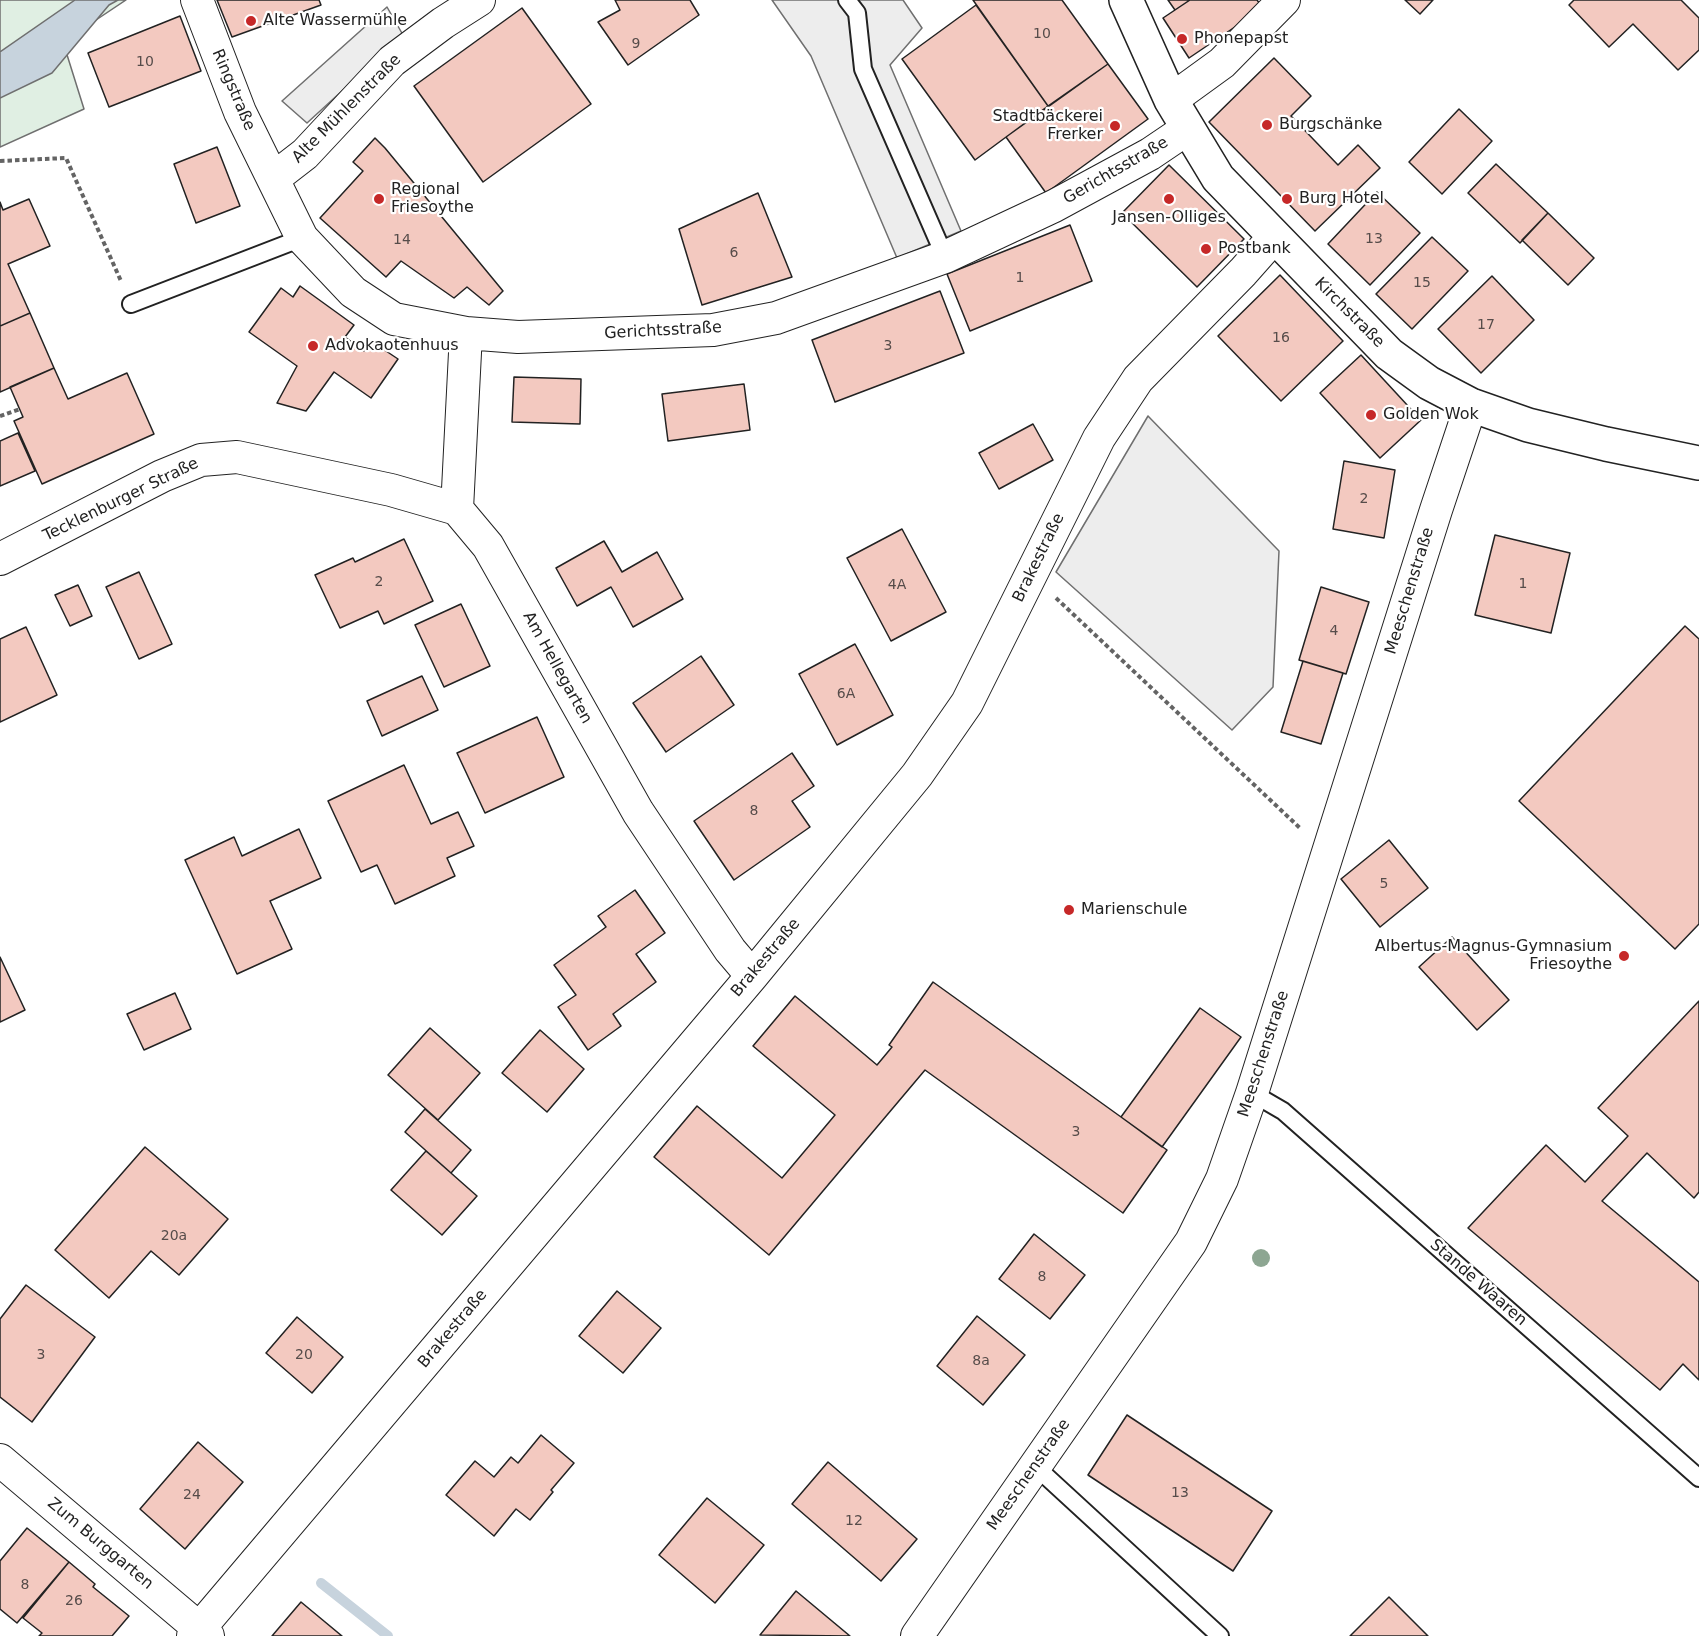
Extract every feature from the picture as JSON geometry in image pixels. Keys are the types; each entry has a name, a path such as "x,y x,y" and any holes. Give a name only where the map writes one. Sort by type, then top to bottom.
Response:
{"street":[{"name":"Ringstraße","path":"197,0 240,112 274,178"},
{"name":"Alte Mühlenstraße","path":"274,178 305,154 392,61 443,22 479,0"},
{"name":"Kirchstraße","path":"1126,0 1171,100 1218,178 1389,354 1429,383 1471,405 1528,425 1699,463"},
{"path":"1171,100 1222,63 1284,0"},
{"name":"Gerichtsstraße","path":"274,178 302,238 354,292 394,319 466,333 518,337 714,330 776,318 945,257 1054,206 1150,153 1187,129"},
{"name":"Brakestraße","path":"200,1633 752,976 917,775 967,703 1099,438 1138,379 1243,272 1274,237"},
{"path":"457,509 466,333"},
{"name":"Meeschenstraße","path":"918,1636 1191,1242 1222,1179 1252,1094 1471,405"},
{"name":"Tecklenburger Straße","path":"0,559 162,477 201,460 237,457 391,490 457,509"},
{"name":"Am Hellegarten","path":"457,509 488,546 638,812 730,950 752,976"},
{"name":"Zum Burggarten","path":"0,1460 200,1633"}],"lane":[{"path":"848,0 857,13 863,69 945,257"},
{"path":"131,304 302,238"},
{"name":"Stande Waaren","path":"1252,1094 1282,1110 1699,1478"},
{"path":"1035,1466 1220,1636"}],"path":[{"path":"0,161 66,158 131,304"},
{"path":"0,416 20,409"},
{"path":"1031,575 1328,854"}],"green space":[{"path":"0,0 126,0 63,42 84,109 0,147"}],"shaded area":[{"path":"75,0 118,0 109,5 52,73 0,98 0,52"},
{"path":"772,0 903,0 922,28 890,65 961,231 897,258 811,56"},
{"path":"387,7 403,35 307,123 282,101"},
{"path":"1148,416 1279,551 1273,687 1232,730 1056,572"}],"building":[{"name":"Alte Wassermühle","path":"217,0 319,0 321,5 232,37"},
{"path":"615,0 690,0 699,15 628,65 598,22 620,10"},
{"path":"973,0 1062,0 1108,64 1048,106"},
{"path":"1168,0 1190,0 1175,10"},
{"path":"1190,0 1257,0 1263,8 1189,58 1163,18"},
{"path":"1405,0 1433,0 1420,14"},
{"path":"1574,0 1681,0 1699,18 1699,50 1678,70 1633,24 1609,47 1569,5"},
{"path":"976,5 1048,106 975,160 902,59"},
{"path":"522,8 591,104 483,182 414,86"},
{"path":"180,16 201,71 109,107 88,53"},
{"path":"1274,58 1311,96 1291,116 1338,165 1358,145 1380,168 1315,231 1209,122"},
{"path":"1108,64 1148,119 1046,193 1006,137"},
{"path":"1459,109 1492,141 1442,194 1409,162"},
{"path":"375,138 503,291 489,305 467,287 454,298 401,261 386,277 320,218 363,171 353,162"},
{"path":"217,147 240,206 196,223 174,164"},
{"path":"1496,164 1548,213 1520,243 1468,193"},
{"path":"1169,165 1244,239 1197,287 1122,213"},
{"path":"1377,192 1420,233 1370,285 1328,244"},
{"path":"758,193 792,277 702,305 679,229"},
{"path":"29,199 50,246 8,264 30,313 0,326 0,202 3,210"},
{"path":"1548,213 1594,258 1568,285 1522,240"},
{"path":"1070,225 1092,281 970,331 947,274"},
{"path":"1432,237 1468,271 1412,329 1376,294"},
{"path":"1280,275 1343,341 1281,401 1218,336"},
{"path":"1492,276 1534,320 1481,373 1438,329"},
{"name":"Advokaotenhuus","path":"300,286 354,325 345,337 364,351 371,341 398,359 371,398 334,372 306,411 277,403 297,366 249,332 281,288 293,297"},
{"path":"940,291 964,353 835,402 812,340"},
{"path":"30,313 54,368 0,392 0,326"},
{"path":"1361,355 1421,420 1380,458 1320,393"},
{"path":"54,368 68,399 127,373 154,434 42,484 14,421 23,417 10,387"},
{"path":"514,377 581,379 580,424 512,422"},
{"path":"744,384 750,430 668,441 662,394"},
{"path":"1033,424 1053,460 999,489 979,453"},
{"path":"18,433 35,471 0,486 0,441"},
{"path":"1344,461 1395,470 1384,538 1333,529"},
{"path":"902,529 946,612 891,641 847,558"},
{"path":"1495,535 1570,553 1551,633 1475,615"},
{"path":"404,539 433,601 384,624 378,611 340,628 315,575 353,558 355,562"},
{"path":"604,541 622,572 657,552 683,599 633,627 611,587 577,606 556,568"},
{"path":"139,572 172,644 139,659 106,587"},
{"path":"78,585 92,616 70,626 55,595"},
{"path":"1321,587 1369,602 1346,674 1299,660"},
{"path":"461,604 490,666 444,687 415,625"},
{"path":"1685,626 1699,639 1699,924 1675,949 1519,801"},
{"path":"26,627 57,695 0,722 0,639"},
{"path":"855,644 893,715 837,745 799,674"},
{"path":"701,656 734,705 666,752 633,703"},
{"path":"1303,661 1343,673 1321,744 1281,732"},
{"path":"422,676 438,710 382,736 367,701"},
{"path":"537,717 564,777 485,813 457,753"},
{"path":"792,753 814,786 792,801 810,827 734,880 694,821"},
{"path":"404,765 431,824 458,812 474,846 447,858 455,876 395,904 377,865 361,872 328,801"},
{"path":"299,829 321,878 270,901 292,949 237,974 185,860 234,837 242,856"},
{"path":"1389,840 1428,888 1380,927 1341,879"},
{"path":"635,890 665,933 636,954 656,982 613,1014 621,1026 588,1050 558,1007 576,995 554,965 606,927 598,916"},
{"path":"1452,937 1509,1000 1477,1030 1419,967"},
{"path":"0,957 25,1010 0,1022"},
{"path":"933,982 1167,1150 1123,1213 925,1070 769,1255 654,1157 697,1106 782,1178 835,1115 753,1046 795,996 877,1065 892,1047 889,1045"},
{"path":"175,993 191,1029 144,1050 127,1014"},
{"path":"1699,1001 1699,1192 1694,1198 1647,1153 1602,1201 1699,1282 1699,1380 1683,1364 1660,1390 1468,1228 1546,1145 1585,1182 1628,1136 1598,1108"},
{"path":"1200,1008 1241,1037 1162,1147 1121,1117"},
{"path":"430,1028 480,1073 438,1120 388,1075"},
{"path":"540,1030 584,1069 547,1112 502,1073"},
{"path":"425,1109 471,1150 451,1173 405,1132"},
{"path":"145,1147 228,1219 179,1275 151,1251 109,1298 55,1250"},
{"path":"426,1151 477,1196 442,1235 391,1190"},
{"path":"1034,1234 1085,1275 1050,1319 999,1279"},
{"path":"26,1285 95,1337 32,1422 0,1397 0,1319"},
{"path":"617,1291 661,1328 623,1373 579,1336"},
{"path":"977,1316 1025,1355 983,1405 937,1366"},
{"path":"297,1317 343,1357 312,1393 266,1353"},
{"path":"1127,1415 1272,1511 1233,1571 1088,1475"},
{"path":"541,1435 574,1463 530,1520 516,1509 494,1536 446,1495 475,1461 494,1477 511,1457 518,1463"},
{"path":"198,1442 243,1482 185,1549 140,1509"},
{"path":"828,1462 917,1539 881,1581 792,1504"},
{"path":"707,1498 764,1545 715,1603 659,1555"},
{"path":"27,1528 69,1562 17,1623 0,1609 0,1561"},
{"path":"69,1562 95,1584 93,1587 129,1616 112,1636 39,1636 42,1633 23,1618"},
{"path":"796,1591 850,1636 760,1635"},
{"path":"1389,1597 1428,1636 1350,1636"},
{"path":"301,1602 342,1636 272,1636"}],"waterway":[{"path":"321,1583 388,1636"}],"place":[{"name":"Alte Wassermühle","path":"251,21"},
{"name":"Phonepapst","path":"1182,39"},
{"name":"Burgschänke","path":"1267,125"},
{"name":"Stadtbäckerei Frerker","path":"1115,126"},
{"name":"Regional Friesoythe","path":"379,199"},
{"name":"Jansen-Olliges","path":"1169,199"},
{"name":"Burg Hotel","path":"1287,199"},
{"name":"Postbank","path":"1206,249"},
{"name":"Advokaotenhuus","path":"313,346"},
{"name":"Golden Wok","path":"1371,415"},
{"name":"Marienschule","path":"1069,910"},
{"name":"Albertus-Magnus-Gymnasium Friesoythe","path":"1624,956"}]}
